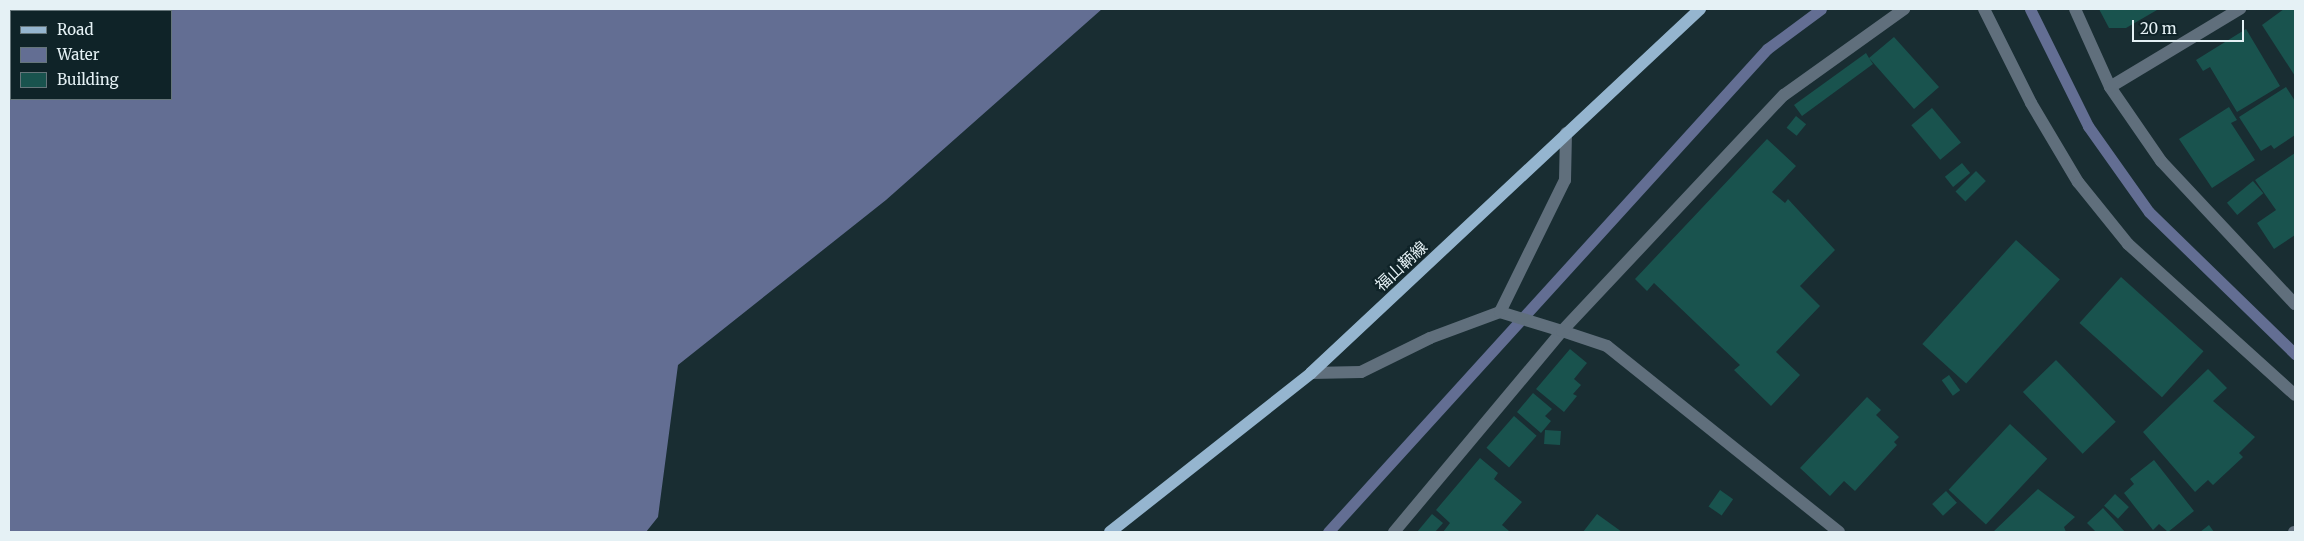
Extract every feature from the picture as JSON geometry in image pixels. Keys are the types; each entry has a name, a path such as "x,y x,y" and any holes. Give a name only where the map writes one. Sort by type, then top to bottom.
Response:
{"main road":[{"name":"福山鞆線","path":"1110,532 1311,373 1700,9"}],"street":[{"path":"1394,532 1557,329 1784,94 1904,9"},
{"path":"1984,9 2031,103 2078,182 2128,244 2295,394"},
{"path":"2075,9 2110,87 2161,161 2295,304"},
{"path":"2110,87 2240,9"},
{"path":"1500,312 1565,180 1566,133"},
{"path":"1311,373 1361,372 1430,338 1500,312 1514,316 1607,346 1839,532"}],"water":[{"path":"9,9 1102,9 886,200 678,365 658,517 646,532 9,532"}],"building":[{"path":"2099,9 2157,10 2126,28 2109,28"},
{"path":"2284,9 2295,9 2295,76 2262,25"},
{"path":"2246,29 2280,86 2237,112 2210,67 2203,71 2196,60"},
{"path":"1894,37 1939,87 1914,109 1869,58"},
{"path":"1866,53 1873,64 1802,116 1794,105"},
{"path":"2286,87 2295,101 2295,135 2274,149 2271,145 2261,151 2239,117"},
{"path":"2229,107 2237,120 2231,123 2255,160 2212,188 2179,139"},
{"path":"1932,108 1961,142 1940,160 1911,125"},
{"path":"1796,116 1806,124 1797,136 1787,128"},
{"path":"1767,139 1796,166 1772,192 1785,203 1788,199 1835,250 1800,286 1820,306 1776,352 1800,375 1771,406 1734,370 1740,365 1654,283 1647,291 1635,279"},
{"path":"2295,153 2295,235 2274,249 2257,223 2276,210 2255,180"},
{"path":"1962,163 1970,173 1953,187 1945,177"},
{"path":"1976,171 1986,181 1965,201 1955,192"},
{"path":"2253,181 2263,193 2237,215 2227,203"},
{"path":"2016,240 2060,279 1966,384 1922,344"},
{"path":"2121,277 2203,351 2162,397 2080,323"},
{"path":"1570,349 1587,363 1574,379 1581,385 1573,394 1577,396 1564,412 1536,389"},
{"path":"2056,360 2116,422 2083,454 2023,392"},
{"path":"2208,369 2227,388 2213,401 2255,437 2239,453 2243,457 2213,485 2208,480 2195,492 2143,432"},
{"path":"1949,375 1960,390 1953,396 1942,380"},
{"path":"1533,393 1552,409 1545,416 1551,421 1541,433 1517,412"},
{"path":"1867,397 1881,410 1876,415 1899,437 1894,442 1897,445 1855,491 1844,481 1830,496 1800,468"},
{"path":"1514,416 1537,436 1509,467 1486,448"},
{"path":"2010,424 2047,459 1986,525 1949,490"},
{"path":"1545,430 1561,431 1560,445 1544,444"},
{"path":"1480,458 1498,473 1494,479 1522,502 1502,525 1509,531 1443,532 1450,523 1436,510"},
{"path":"2154,460 2194,511 2168,532 2159,524 2153,530 2124,493 2134,484 2130,479"},
{"path":"2038,489 2075,517 2064,527 2066,532 1993,532"},
{"path":"1720,490 1733,499 1722,516 1709,506"},
{"path":"1946,491 1957,503 1943,516 1932,504"},
{"path":"2115,494 2129,507 2118,519 2104,506"},
{"path":"2103,508 2125,532 2096,532 2087,523"},
{"path":"1432,514 1443,523 1435,532 1417,532"},
{"path":"1597,514 1622,532 1583,532"},
{"path":"2209,525 2214,532 2200,532"}],"waterway":[{"path":"1328,532 1767,49 1821,9"},
{"path":"2030,9 2088,126 2149,212 2295,354"}]}
